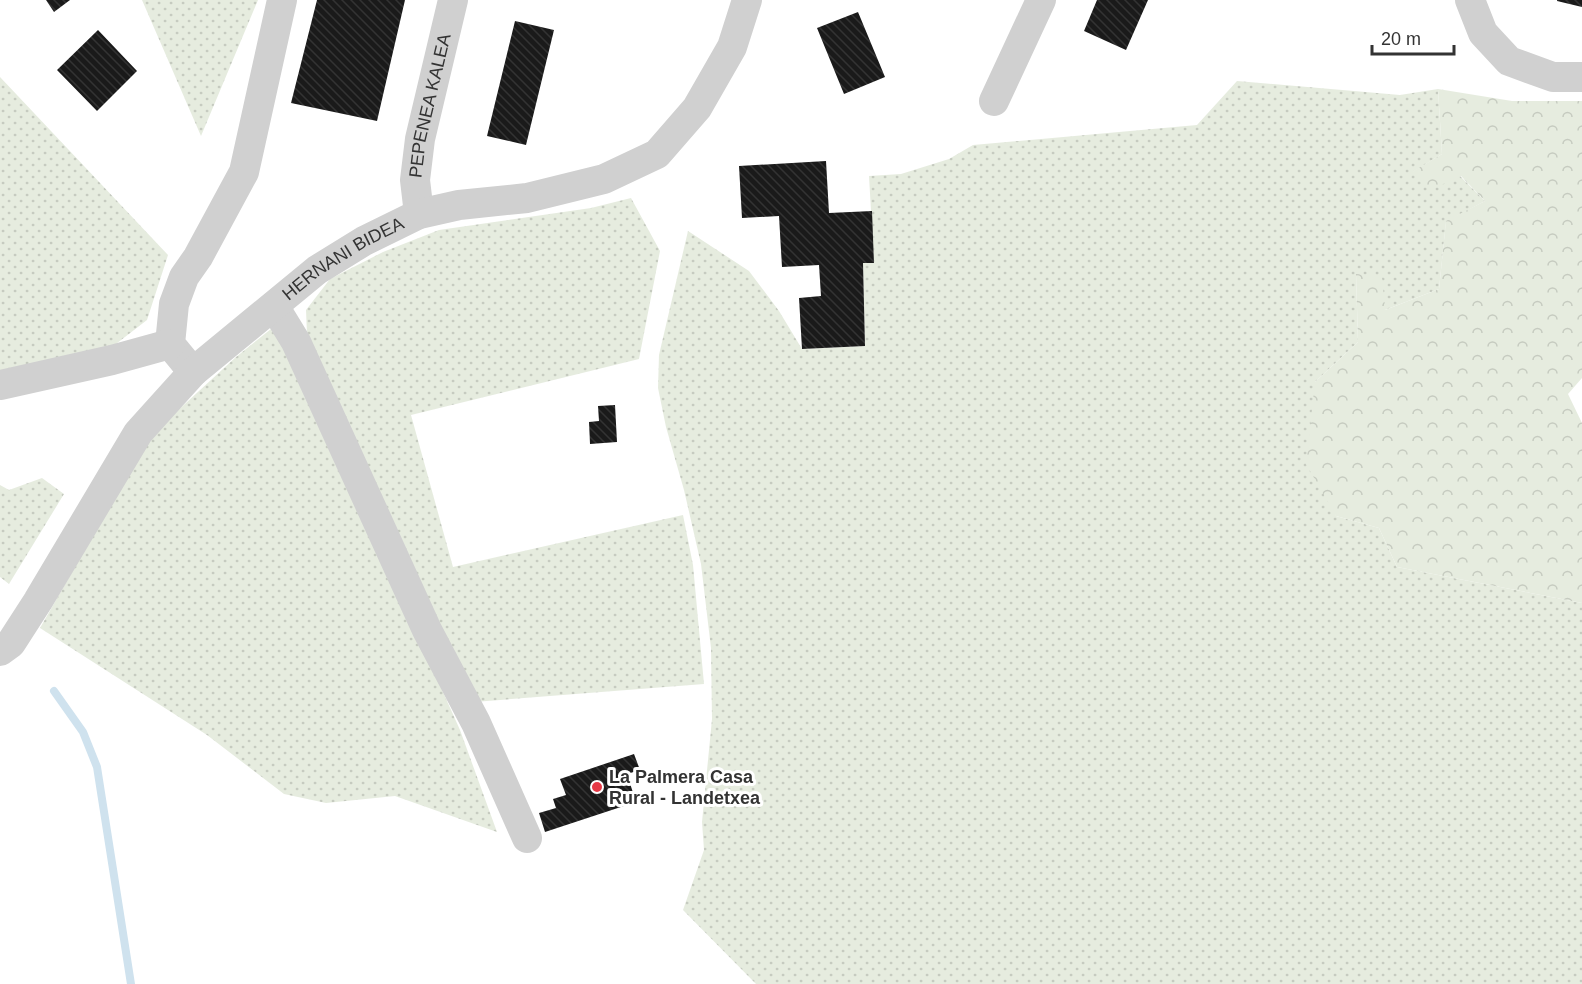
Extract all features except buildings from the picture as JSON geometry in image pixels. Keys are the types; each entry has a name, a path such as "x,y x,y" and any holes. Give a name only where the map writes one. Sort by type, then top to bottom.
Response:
{"street":[{"path":"193,372 170,344 174,304 184,277 198,257 244,172 282,0"},
{"name":"PEPENEA KALEA","path":"419,214 415,180 420,139 453,0"},
{"name":"HERNANI BIDEA","path":"5,647 38,601 138,433 193,372 317,270 364,241 419,214 459,205 527,198 604,179 657,154 697,108 732,47 747,0"},
{"path":"994,100 1041,0"},
{"path":"1470,0 1483,33 1509,61 1553,77 1582,77"},
{"path":"274,306 296,342 427,630 476,723 527,838"},
{"path":"0,385 112,360 170,344"}],"green space":[{"path":"142,0 258,0 201,136"},
{"path":"0,77 168,255 147,320 112,347 0,375"},
{"path":"1237,81 1400,95 1438,89 1442,154 1413,172 1460,176 1485,201 1446,222 1439,289 1385,310 1356,274 1358,342 1315,382 1336,516 1379,528 1397,567 1582,603 1582,984 756,984 683,910 704,850 702,822 712,719 711,648 701,564 658,388 659,355 688,231 749,271 779,311 802,349 865,346 863,263 874,263 869,176 901,174 949,159 973,145 1197,125"},
{"path":"1438,89 1512,101 1582,101 1582,378 1568,394 1582,423 1582,603 1397,567 1379,528 1336,516 1306,464 1315,382 1358,342 1356,274 1382,276 1385,310 1439,289 1446,221 1485,201 1461,176 1430,190 1412,172 1442,154"},
{"path":"631,198 660,251 639,359 411,415 453,567 683,515 693,565 704,684 474,702 307,334 306,310 330,279 383,252 439,230 591,208"},
{"path":"271,329 289,348 460,730 497,832 395,796 326,803 284,794 207,735 40,628 150,436 236,357"},
{"path":"42,478 64,494 9,584 0,577 0,485 9,490"}],"waterway":[{"path":"54,691 83,732 97,767 131,984"}],"place":[{"name":"La Palmera Casa Rural - Landetxea","path":"597,787"}]}
